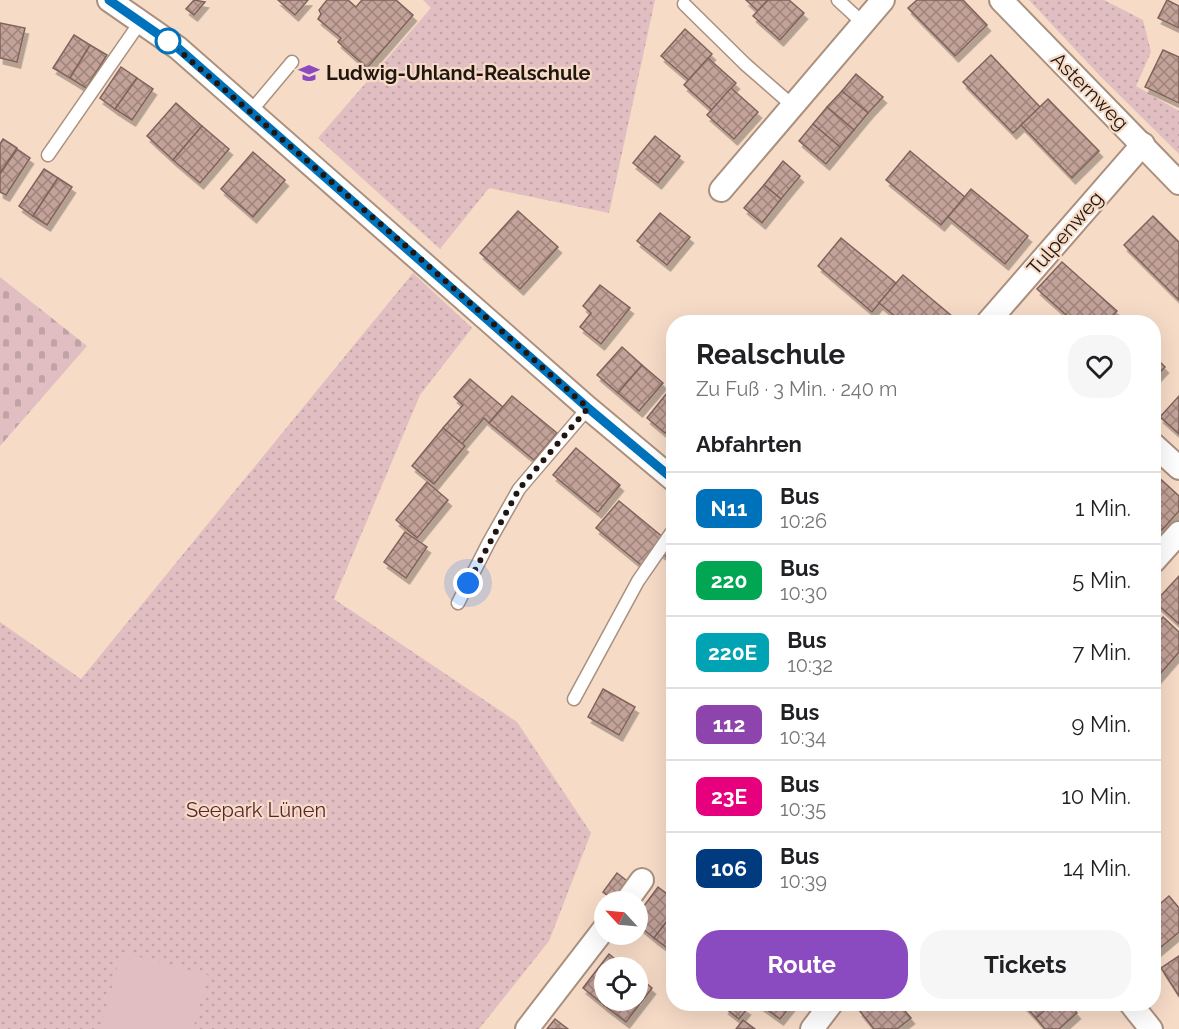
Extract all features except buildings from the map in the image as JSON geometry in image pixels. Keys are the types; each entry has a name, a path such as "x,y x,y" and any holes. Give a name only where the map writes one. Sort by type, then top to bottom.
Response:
{"street":[{"path":"109,0 178,48 588,408 666,473"},
{"path":"721,190 883,0"},
{"name":"Asternweg","path":"1001,0 1179,183"},
{"name":"Tulpenweg","path":"1004,315 1143,144"},
{"path":"1161,451 1179,468"},
{"path":"1161,553 1179,534"},
{"path":"634,891 642,880"},
{"path":"527,1029 594,942"},
{"path":"812,1029 826,1011"},
{"path":"1137,1011 1151,1029"}],"lane":[{"path":"838,0 863,23"},
{"path":"684,4 745,64 793,106"},
{"path":"48,155 141,21"},
{"path":"251,111 292,62"},
{"path":"458,603 519,489 588,408"},
{"path":"574,699 638,581 666,541"}],"green space":[{"path":"423,0 655,0 609,213 489,188 440,249 318,138 431,8"},
{"path":"1029,0 1104,0 1143,20 1151,52 1136,86 1179,111 1179,154 1102,78"},
{"name":"Seepark Lünen","path":"413,273 472,328 420,395 334,599 517,722 591,833 549,941 479,1029 0,1029 0,622 81,679"},
{"path":"0,277 87,346 0,446"},
{"path":"121,952 208,975 193,1029 101,1029"}],"bus line":[{"name":"N11","path":"109,0 178,48 588,408 666,473"}],"place":[{"name":"Ludwig-Uhland-Realschule","path":"309,73"}],"route":[{"path":"168,41 407,247 588,408 519,489 468,583"}]}
